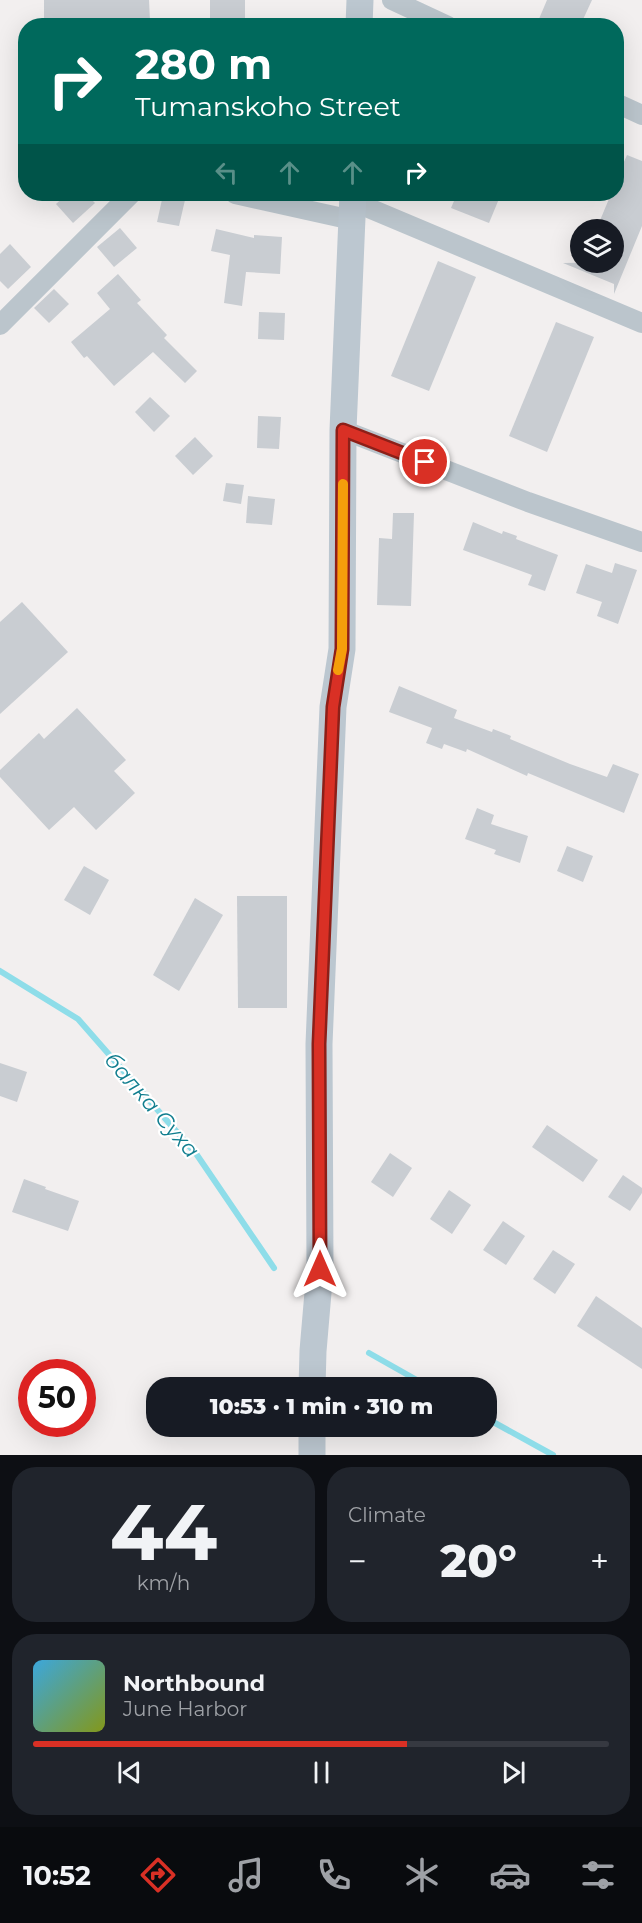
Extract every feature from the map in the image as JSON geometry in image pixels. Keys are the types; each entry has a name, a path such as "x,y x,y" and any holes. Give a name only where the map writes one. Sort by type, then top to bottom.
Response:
{"main road":[{"path":"359,18 360,0"},
{"path":"312,1377 320,1269 319,1044 329,790 333,707 342,649 343,430 352,205"},
{"path":"312,1437 312,1455"}],"street":[{"path":"392,0 431,18"},
{"path":"624,107 642,115"},
{"path":"0,325 124,201"},
{"path":"309,201 352,205 642,323"},
{"path":"343,430 528,502 642,542"}],"building":[{"path":"44,0 149,0 150,18 44,18"},
{"path":"210,0 245,0 245,18 210,18"},
{"path":"547,0 592,0 584,18 539,18"},
{"path":"627,155 642,161 642,226 624,270 624,219 601,219 608,201 624,201 624,162"},
{"path":"59,201 93,201 95,203 73,223 56,204"},
{"path":"162,201 185,201 179,226 157,222"},
{"path":"454,201 498,201 489,223 451,208"},
{"path":"120,228 137,248 114,267 97,247"},
{"path":"216,229 254,238 254,235 282,237 280,274 246,272 242,306 224,303 230,255 211,251"},
{"path":"10,244 31,267 8,289 0,281 0,254"},
{"path":"438,261 476,277 429,391 391,376"},
{"path":"587,273 623,273 614,294 614,284"},
{"path":"118,274 141,300 137,303 167,335 164,338 197,371 185,383 153,352 114,386 87,356 84,358 71,342 110,309 97,293"},
{"path":"54,289 69,304 49,323 34,308"},
{"path":"259,312 285,313 284,340 258,339"},
{"path":"556,322 594,337 547,452 509,436"},
{"path":"150,397 170,416 154,432 135,412"},
{"path":"258,416 281,417 279,449 257,448"},
{"path":"195,437 213,456 193,475 175,456"},
{"path":"226,483 244,485 241,504 223,501"},
{"path":"248,496 275,499 272,525 246,523"},
{"path":"393,513 414,513 411,606 377,605 379,538 392,539"},
{"path":"473,522 502,534 503,531 517,536 516,539 558,555 545,591 528,585 532,575 463,550"},
{"path":"615,563 637,570 618,624 597,616 602,602 576,593 586,564 612,573"},
{"path":"22,602 68,652 0,714 0,622"},
{"path":"399,686 457,710 454,718 492,732 493,729 511,736 510,739 570,764 607,777 613,764 639,774 624,813 528,773 527,776 467,749 466,752 444,744 442,749 426,743 432,728 389,712"},
{"path":"77,708 126,760 114,771 135,793 96,830 74,807 49,830 0,777 0,770 39,733 44,739"},
{"path":"477,808 494,815 491,824 528,836 520,863 494,854 496,850 465,839"},
{"path":"567,846 593,856 583,882 557,871"},
{"path":"84,866 109,880 90,915 64,900"},
{"path":"237,896 287,896 287,1008 238,1008"},
{"path":"195,898 223,915 179,991 153,975"},
{"path":"0,1063 27,1072 17,1102 0,1096"},
{"path":"547,1125 598,1160 583,1182 532,1147"},
{"path":"390,1153 412,1168 393,1197 371,1182"},
{"path":"623,1175 642,1188 642,1193 630,1211 608,1197"},
{"path":"24,1179 79,1201 68,1231 12,1212"},
{"path":"449,1190 471,1205 452,1234 430,1219"},
{"path":"503,1221 525,1236 506,1265 483,1250"},
{"path":"553,1250 575,1264 555,1294 533,1279"},
{"path":"596,1296 642,1328 642,1369 577,1326"}],"waterway":[{"name":"балка Суха","path":"0,971 78,1019 197,1155 274,1268"},
{"name":"балка Суха","path":"369,1353 412,1377"},
{"name":"балка Суха","path":"497,1424 553,1455"}],"slow traffic":[{"path":"338,670 342,649 343,484"}],"route":[{"path":"320,1269 319,1044 333,707 342,649 343,430 425,462"}]}
